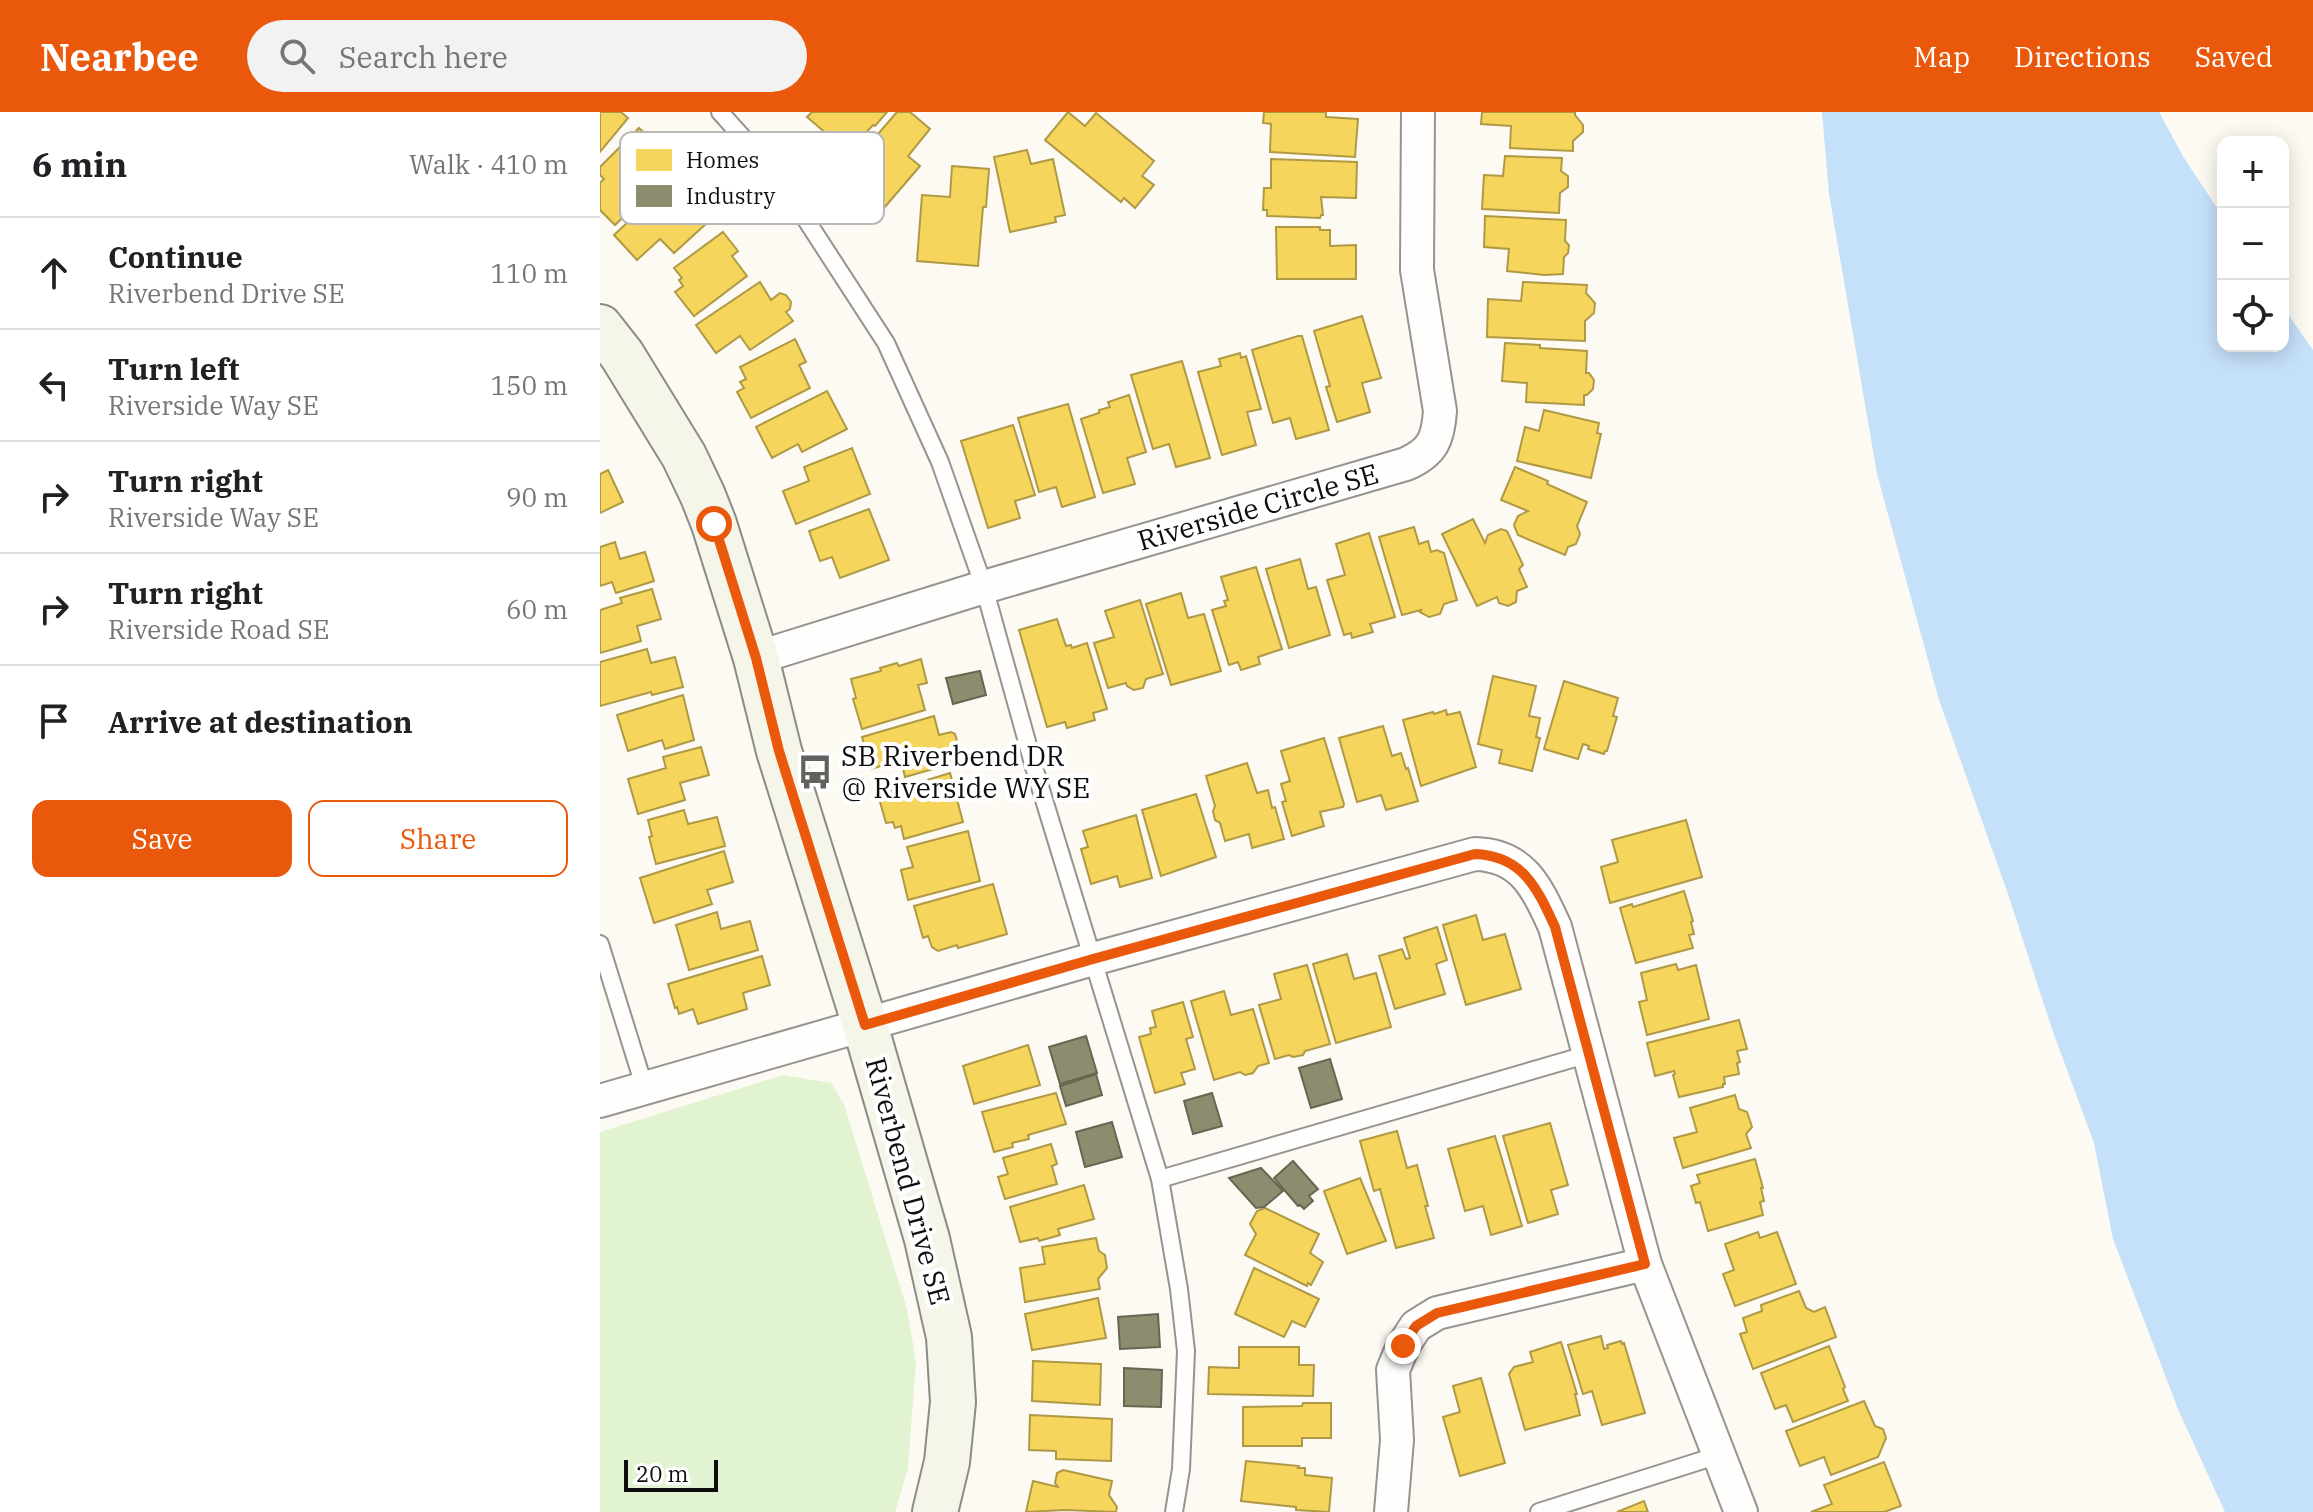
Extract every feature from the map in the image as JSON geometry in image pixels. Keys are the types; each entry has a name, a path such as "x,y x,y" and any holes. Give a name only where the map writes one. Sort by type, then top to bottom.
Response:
{"street":[{"name":"Riverside Circle SE","path":"756,658 1422,457 1434,443 1440,411 1417,270 1418,112"},
{"name":"Riverbend Drive SE","path":"600,327 659,413 703,496 756,658 779,751 865,1025 927,1239 949,1337 953,1402 947,1462 935,1512"},
{"path":"600,1101 1093,959 1475,854 1489,854 1514,864 1524,873 1555,927 1645,1264 1741,1512"},
{"path":"1391,1512 1397,1440 1393,1370 1416,1326 1437,1313 1645,1264"}],"lane":[{"path":"720,112 738,132"},
{"path":"809,224 886,343 940,462 984,587 1034,767 1160,1179 1186,1351 1182,1455 1174,1512"},
{"path":"600,944 645,1089"},
{"path":"1160,1179 1589,1054"},
{"path":"1539,1512 1719,1455"}],"green space":[{"path":"783,1075 831,1083 844,1104 907,1309 916,1361 908,1469 895,1512 600,1512 600,1132"}],"water":[{"path":"1822,112 2159,112 2184,158 2217,208 2217,352 2289,352 2289,316 2313,350 2313,1512 2225,1512 2178,1409 2113,1239 2094,1143 1939,700 1877,474 1829,194"}],"building: Homes":[{"path":"600,112 621,112 628,118 600,152"},
{"path":"812,112 887,112 867,132 825,132 807,117"},
{"path":"897,112 910,112 930,129 908,156 920,166 884,208 884,132 880,132"},
{"path":"1068,112 1085,126 1096,113 1154,161 1142,176 1154,185 1135,208 1124,198 1121,202 1045,140"},
{"path":"1264,112 1326,112 1326,117 1358,119 1355,157 1270,152 1271,124 1263,123"},
{"path":"1482,112 1575,112 1583,125 1583,132 1573,141 1573,151 1510,148 1511,126 1481,124"},
{"path":"620,147 620,220 615,225 600,210 600,183 604,179 600,175 600,167"},
{"path":"1027,150 1031,164 1053,159 1065,215 1055,217 1056,222 1010,232 994,157"},
{"path":"1505,156 1562,158 1561,171 1568,176 1568,187 1560,193 1559,213 1482,209 1484,175 1503,176"},
{"path":"1271,159 1357,162 1356,198 1321,197 1323,215 1320,218 1267,216 1267,210 1263,210 1264,188 1271,188"},
{"path":"952,166 989,169 978,266 917,261 922,195 950,197"},
{"path":"1485,216 1566,220 1565,241 1569,245 1564,257 1563,274 1507,271 1509,249 1484,247"},
{"path":"626,224 706,224 674,253 660,239 637,260 614,235"},
{"path":"1276,227 1320,227 1320,230 1330,230 1330,246 1356,245 1356,279 1277,279"},
{"path":"723,232 738,251 732,256 747,276 694,316 675,292 683,286 679,280 682,278 674,268"},
{"path":"760,282 771,300 780,293 786,295 791,302 786,312 793,321 750,350 740,336 716,353 696,325"},
{"path":"1523,282 1587,285 1586,293 1595,303 1594,313 1585,321 1585,341 1487,337 1488,299 1521,301"},
{"path":"1362,316 1381,378 1362,383 1370,412 1337,422 1314,331"},
{"path":"1302,336 1329,430 1296,439 1290,418 1273,423 1252,350"},
{"path":"795,339 806,362 799,365 810,388 751,418 737,392 744,388 740,382 746,379 740,367"},
{"path":"1505,343 1587,351 1586,373 1594,380 1593,389 1584,395 1584,405 1526,402 1527,383 1502,381"},
{"path":"1240,353 1241,358 1246,356 1261,409 1247,412 1256,445 1222,455 1198,372 1221,366 1219,359"},
{"path":"1182,361 1210,458 1176,467 1169,444 1153,449 1131,375"},
{"path":"827,391 847,429 802,452 798,444 772,458 756,427"},
{"path":"1129,395 1146,452 1127,458 1135,484 1103,493 1081,419 1110,407 1108,402"},
{"path":"1068,404 1095,497 1062,507 1056,487 1039,492 1018,418"},
{"path":"1544,410 1599,423 1597,433 1601,434 1591,478 1517,461 1525,427 1539,431"},
{"path":"1013,425 1035,495 1015,501 1020,518 988,528 961,441"},
{"path":"852,448 870,494 796,524 783,491 809,481 804,467"},
{"path":"1515,467 1587,502 1577,526 1580,534 1576,544 1568,547 1565,555 1518,535 1514,525 1518,516 1528,511 1501,500"},
{"path":"608,470 623,502 600,513 600,474"},
{"path":"869,509 889,560 840,578 832,557 820,561 809,531"},
{"path":"1473,519 1485,543 1488,535 1501,529 1507,531 1523,565 1519,569 1527,587 1517,591 1516,602 1508,606 1499,603 1497,597 1477,606 1442,534"},
{"path":"1414,527 1419,544 1428,541 1431,552 1437,550 1444,553 1457,600 1444,604 1440,614 1429,617 1421,610 1402,615 1379,537"},
{"path":"1369,533 1395,617 1370,624 1373,632 1352,638 1351,633 1344,635 1327,580 1345,575 1336,544"},
{"path":"615,542 620,559 645,552 654,581 616,593 612,582 600,586 600,547"},
{"path":"1300,559 1308,589 1316,587 1330,635 1289,648 1266,569"},
{"path":"1256,567 1282,649 1258,657 1260,664 1241,670 1238,662 1229,665 1212,610 1226,606 1224,601 1228,600 1221,577"},
{"path":"652,589 661,619 637,626 641,641 600,653 600,610 622,603 620,598"},
{"path":"1181,593 1188,618 1204,614 1221,671 1171,685 1146,604"},
{"path":"1140,600 1163,674 1146,679 1143,688 1134,690 1126,683 1108,688 1094,643 1114,637 1105,611"},
{"path":"1057,619 1066,646 1071,645 1072,648 1087,643 1107,709 1093,713 1095,720 1067,728 1065,722 1047,727 1019,630"},
{"path":"647,649 651,663 675,657 683,687 600,706 600,662"},
{"path":"921,659 927,683 918,685 925,710 862,729 851,679 897,663 899,666"},
{"path":"1493,676 1536,686 1529,716 1540,718 1536,737 1540,738 1532,771 1499,763 1502,750 1478,744"},
{"path":"1564,681 1618,698 1613,716 1617,717 1604,754 1583,744 1578,759 1544,749"},
{"path":"683,695 694,740 665,749 662,740 628,751 617,715"},
{"path":"1446,710 1447,715 1460,712 1476,767 1421,786 1403,720"},
{"path":"934,716 939,735 955,734 958,744 951,750 954,763 905,777 901,760 871,769 862,737"},
{"path":"1383,726 1392,756 1401,753 1408,768 1418,801 1386,810 1381,795 1357,802 1339,738"},
{"path":"1324,738 1344,804 1343,807 1320,812 1324,826 1292,836 1282,802 1286,801 1281,784 1290,781 1281,751"},
{"path":"701,747 709,775 680,783 685,800 638,814 628,779 666,768 663,757"},
{"path":"1247,763 1257,793 1268,790 1284,839 1252,848 1249,834 1225,841 1220,823 1215,820 1215,806 1206,776"},
{"path":"950,773 963,822 904,839 901,826 895,828 893,822 886,823 878,795"},
{"path":"1196,794 1216,857 1161,876 1142,810"},
{"path":"684,810 688,824 717,817 725,846 656,864 648,820"},
{"path":"1136,815 1152,878 1120,887 1117,876 1091,884 1081,849 1088,847 1083,831"},
{"path":"1686,820 1702,877 1610,903 1601,867 1618,862 1612,840"},
{"path":"968,831 980,881 908,900 901,870 913,867 907,847"},
{"path":"724,851 733,882 707,890 712,904 654,923 640,878"},
{"path":"993,884 1007,934 938,951 932,947 928,936 923,938 914,906"},
{"path":"1684,891 1693,921 1694,934 1689,935 1693,948 1636,963 1620,908"},
{"path":"717,912 721,929 750,921 758,950 689,970 676,925"},
{"path":"1476,915 1483,940 1505,934 1521,989 1466,1005 1443,925"},
{"path":"1437,927 1447,960 1436,964 1445,994 1395,1009 1379,956 1402,949 1406,959 1410,958 1404,938"},
{"path":"1347,954 1354,979 1376,973 1391,1027 1336,1043 1313,964"},
{"path":"762,956 770,985 743,993 747,1009 698,1024 693,1009 679,1014 675,1008 668,984"},
{"path":"1676,964 1678,970 1696,965 1709,1019 1647,1035 1639,1002 1647,1000 1641,973"},
{"path":"1307,965 1330,1044 1305,1051 1303,1055 1275,1059 1259,1005 1281,999 1274,974"},
{"path":"1224,991 1231,1015 1253,1009 1269,1063 1258,1066 1253,1073 1245,1075 1240,1072 1214,1080 1191,1001"},
{"path":"1183,1002 1193,1037 1186,1039 1195,1069 1181,1073 1185,1084 1155,1093 1139,1037 1151,1034 1150,1028 1156,1027 1152,1011"},
{"path":"1739,1020 1747,1049 1737,1051 1739,1074 1724,1077 1723,1087 1679,1097 1674,1071 1655,1076 1647,1043"},
{"path":"1028,1045 1040,1085 974,1104 963,1066"},
{"path":"1056,1093 1066,1124 1028,1135 1029,1139 1012,1143 1013,1147 994,1152 982,1112"},
{"path":"1735,1095 1739,1109 1747,1112 1752,1127 1746,1134 1751,1148 1683,1168 1674,1138 1697,1132 1690,1108"},
{"path":"1550,1123 1568,1185 1551,1190 1558,1214 1528,1223 1503,1136"},
{"path":"1397,1131 1407,1168 1417,1165 1434,1238 1396,1248 1380,1189 1374,1191 1360,1141"},
{"path":"1495,1136 1522,1226 1491,1235 1483,1206 1465,1211 1448,1149"},
{"path":"1051,1144 1057,1164 1052,1166 1057,1184 1005,1199 998,1177 1008,1174 1003,1158"},
{"path":"1755,1159 1763,1188 1764,1201 1760,1202 1763,1215 1708,1231 1700,1202 1696,1203 1691,1186 1700,1183 1697,1175"},
{"path":"1360,1178 1386,1241 1347,1254 1324,1191"},
{"path":"1084,1185 1094,1219 1058,1229 1060,1235 1020,1242 1010,1207"},
{"path":"1265,1208 1319,1234 1310,1253 1323,1262 1311,1285 1308,1283 1307,1286 1245,1255 1256,1234 1250,1224 1257,1211"},
{"path":"1758,1232 1760,1238 1777,1232 1796,1284 1735,1306 1723,1274 1734,1270 1725,1244"},
{"path":"1096,1238 1099,1251 1105,1255 1107,1268 1098,1279 1100,1289 1025,1302 1020,1268 1045,1264 1042,1247"},
{"path":"1254,1268 1319,1299 1305,1327 1292,1321 1284,1337 1235,1314"},
{"path":"1799,1291 1806,1308 1814,1312 1825,1307 1836,1337 1753,1369 1740,1334 1747,1332 1743,1318 1762,1311 1761,1305"},
{"path":"1098,1298 1106,1338 1032,1350 1025,1314"},
{"path":"1601,1336 1604,1349 1608,1348 1607,1345 1624,1343 1645,1413 1602,1425 1592,1391 1583,1394 1568,1345"},
{"path":"1561,1342 1580,1415 1525,1430 1509,1374 1514,1367 1533,1362 1530,1352"},
{"path":"1829,1346 1848,1401 1793,1422 1786,1405 1775,1409 1761,1373"},
{"path":"1239,1347 1299,1347 1299,1365 1314,1365 1313,1396 1208,1394 1209,1367 1239,1368"},
{"path":"1033,1361 1101,1364 1100,1405 1032,1401"},
{"path":"1481,1378 1505,1463 1460,1476 1443,1417 1460,1412 1453,1386"},
{"path":"1864,1401 1875,1426 1883,1429 1886,1438 1878,1457 1831,1475 1824,1457 1800,1466 1786,1431"},
{"path":"1303,1403 1331,1403 1331,1438 1302,1438 1302,1446 1243,1446 1243,1407 1302,1406"},
{"path":"1030,1415 1112,1419 1111,1461 1056,1459 1056,1451 1029,1450"},
{"path":"1246,1461 1299,1466 1305,1468 1305,1475 1332,1478 1329,1512 1241,1501"},
{"path":"1884,1462 1901,1506 1884,1512 1811,1512 1832,1504 1824,1485"},
{"path":"1063,1470 1112,1481 1109,1495 1117,1507 1116,1512 1026,1512 1033,1481 1058,1487 1055,1483 1057,1473"},
{"path":"1644,1501 1648,1512 1617,1512"}],"building: Industry":[{"path":"980,671 986,695 953,704 946,678"},
{"path":"1086,1036 1097,1073 1060,1084 1049,1047"},
{"path":"1330,1059 1342,1099 1311,1108 1299,1068"},
{"path":"1096,1074 1102,1095 1066,1106 1060,1086"},
{"path":"1212,1093 1222,1126 1193,1134 1184,1101"},
{"path":"1112,1122 1122,1157 1085,1167 1076,1132"},
{"path":"1293,1161 1318,1189 1309,1196 1313,1201 1304,1209 1274,1178"},
{"path":"1261,1168 1283,1191 1264,1207 1256,1208 1229,1178"},
{"path":"1158,1314 1160,1347 1120,1349 1118,1317"},
{"path":"1124,1368 1162,1370 1161,1407 1124,1406"}],"place":[{"name":"SB Riverbend DR @ Riverside WY SE","path":"815,772"}],"route":[{"path":"714,524 756,658 779,751 865,1025 1475,854 1502,858 1524,873 1555,927 1645,1264 1437,1313 1416,1326 1403,1346"}]}
